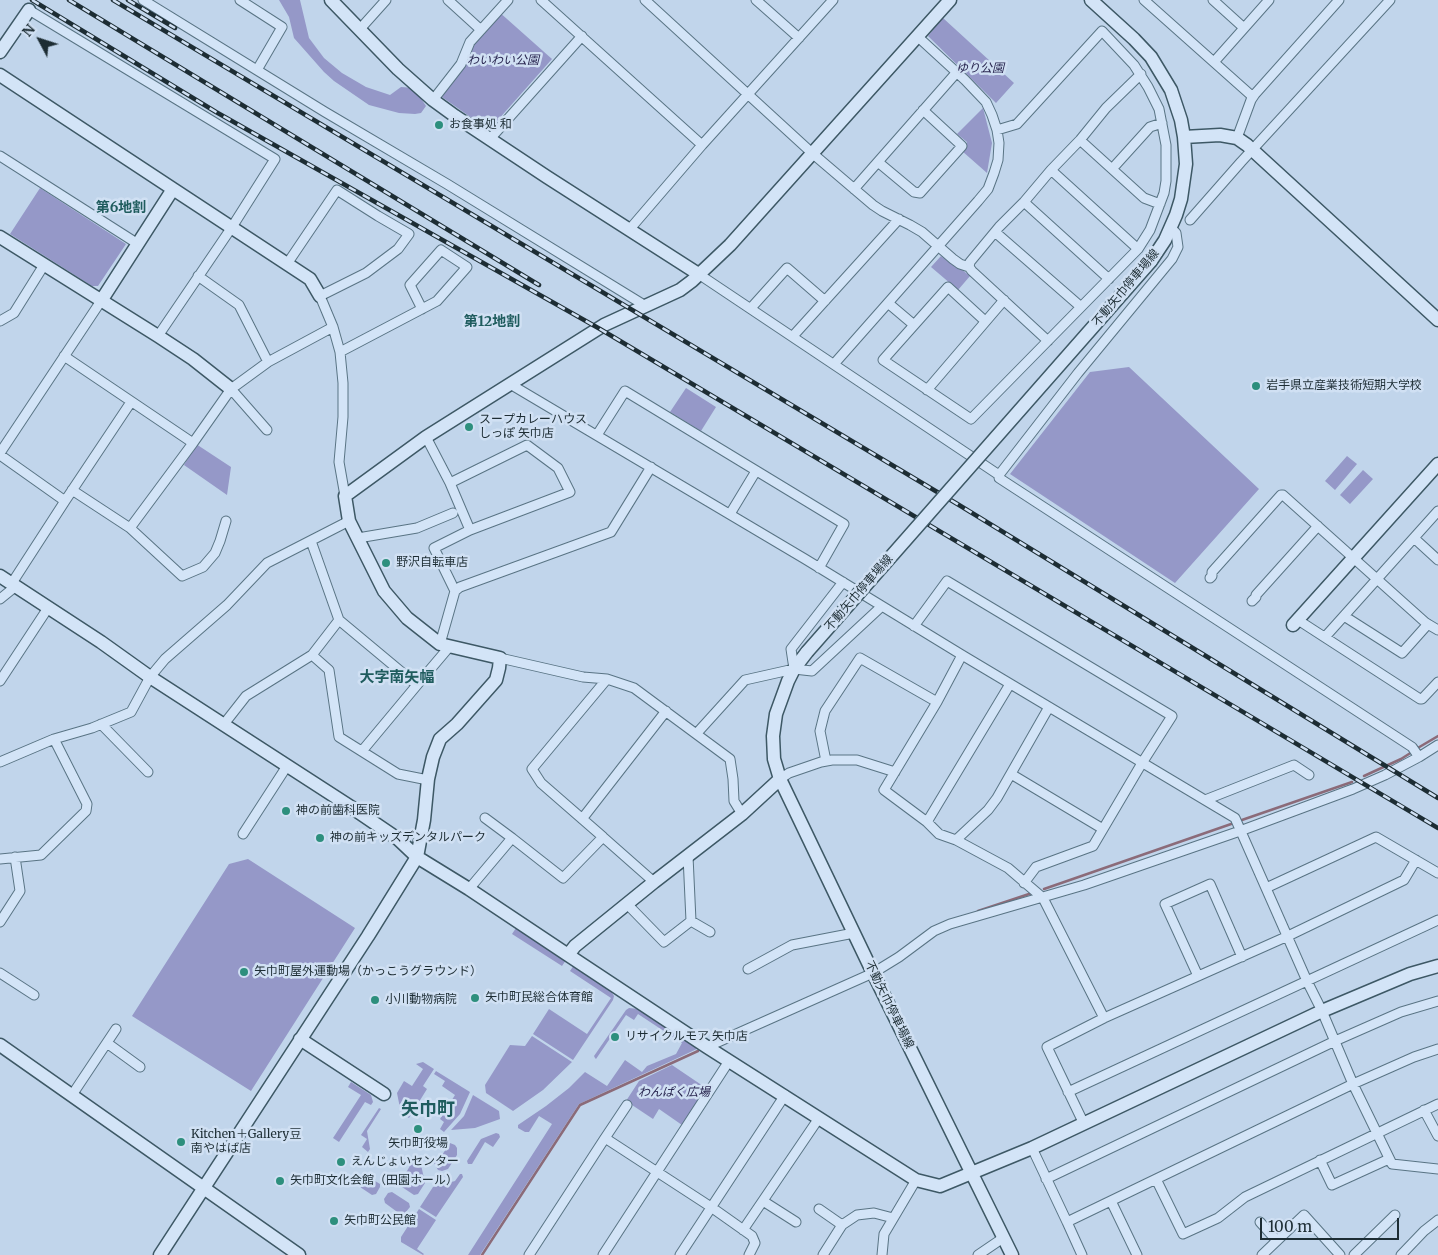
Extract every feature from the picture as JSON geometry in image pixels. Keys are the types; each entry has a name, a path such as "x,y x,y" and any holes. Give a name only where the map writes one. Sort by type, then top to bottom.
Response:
{"street":[{"path":"143,0 644,305"},
{"path":"240,0 282,27 257,70"},
{"path":"331,0 398,69 433,100 489,140 751,308 950,444 999,475 999,478 1416,752"},
{"path":"360,29 386,0"},
{"path":"448,0 481,30"},
{"path":"433,100 461,64 470,42 508,0"},
{"path":"541,0 702,146"},
{"path":"645,0 854,189 882,211 922,232 960,264 969,267 1048,341"},
{"path":"756,0 799,38"},
{"path":"629,230 749,93 834,0"},
{"path":"345,496 426,437 604,325 680,290 700,275 730,245 950,0"},
{"name":"不動矢巾停車場線","path":"1012,1255 780,779 774,759 773,736 776,714 785,689 794,669 807,652 1151,261 1171,228 1181,199 1186,164 1181,120 1171,90 1159,69 1144,49 1091,0"},
{"path":"1144,0 1253,97"},
{"path":"1153,8 1161,0"},
{"path":"1213,0 1244,28"},
{"path":"1214,62 1270,0"},
{"path":"1236,138 1253,97 1339,0"},
{"path":"1190,220 1390,0"},
{"path":"0,52 29,10 275,158 232,227 158,336"},
{"path":"985,321 948,287 884,360 971,419 1138,249 1150,230 1164,193 1167,163 1166,145 1159,109 1141,74 1102,31 1016,124 997,130"},
{"path":"489,140 582,36"},
{"path":"834,364 978,201 988,188 998,160 999,143 997,130 986,102 978,92 917,36"},
{"path":"854,189 957,72"},
{"path":"969,267 970,262 995,232 1080,140 1106,108 1141,74"},
{"path":"0,75 310,279 320,296 333,327 340,352 343,383 343,417 339,462 349,520 384,591 407,618 445,645 584,677 607,680 634,688 730,759 734,801 742,814"},
{"path":"878,162 914,192 920,193 962,146 923,110"},
{"path":"1112,169 1150,126 1162,123"},
{"path":"1184,137 1220,134 1236,138 1253,150 1438,320"},
{"path":"1080,140 1144,198 1160,204"},
{"path":"0,156 138,244"},
{"path":"1051,170 1138,249"},
{"path":"65,501 0,454 173,189"},
{"path":"287,264 337,190 409,234 398,249 366,273 320,296"},
{"path":"1024,202 1109,279"},
{"path":"793,336 899,219"},
{"path":"999,475 1078,373 1172,258 1178,247 1176,233 1171,228"},
{"path":"995,232 1081,307"},
{"path":"0,237 193,359 231,390 267,430"},
{"path":"340,352 422,309 437,301 467,267 441,250 410,285 422,309"},
{"path":"0,321 14,313 44,265"},
{"path":"751,308 787,268 825,301"},
{"path":"198,276 239,305 268,362"},
{"path":"927,390 1004,300"},
{"path":"888,303 914,325"},
{"path":"130,528 231,390 268,362 333,327"},
{"path":"64,356 193,444"},
{"path":"510,384 1205,800 1238,825 1353,1084 1389,1159 1392,1164 1438,1169"},
{"path":"597,435 625,391 844,524 819,568"},
{"path":"0,599 14,585 72,490 132,402"},
{"path":"426,437 450,483 470,530"},
{"path":"362,751 417,685 445,645 455,590 434,548 470,530 570,492 558,468 527,445 450,483"},
{"path":"1438,464 1295,622 1325,637 1420,699 1438,682"},
{"path":"455,590 611,532 651,467"},
{"path":"730,514 756,471"},
{"path":"72,490 130,528 182,576 203,567 215,553 226,521"},
{"path":"1210,578 1212,572 1283,495 1428,624 1438,630"},
{"path":"1325,637 1438,511"},
{"path":"358,538 416,528 453,513"},
{"path":"0,762 54,739 101,724 130,712 150,677 165,659 227,605 267,563 349,520"},
{"path":"1252,601 1318,526"},
{"path":"1414,538 1438,560"},
{"path":"311,541 339,620 417,685"},
{"path":"0,576 101,642 150,677 398,839 418,857 707,1047 916,1180 940,1186 972,1174 1084,1124 1322,1011 1410,974 1438,966"},
{"path":"914,626 947,581 1172,716 1093,846 1036,867 1024,883"},
{"path":"794,669 791,649 843,582"},
{"path":"697,733 745,680 794,669 812,671 882,606"},
{"path":"0,682 48,608"},
{"path":"1344,616 1402,653 1428,624"},
{"path":"224,724 246,696 312,655 339,620"},
{"path":"312,655 329,670 339,737 398,774 428,780"},
{"path":"962,655 937,702 884,790 927,822 939,834 956,840 1008,868 1038,894 1104,1018"},
{"path":"160,1255 418,857 428,780 433,757 440,739 457,724 496,680 500,668 500,658"},
{"path":"826,761 820,731 825,711 860,658 937,702"},
{"path":"607,680 532,769 540,783 654,882"},
{"path":"927,822 1010,684"},
{"path":"956,840 988,810 997,798 1050,707"},
{"path":"582,819 666,711"},
{"path":"101,724 148,772"},
{"path":"0,859 41,855 86,811 87,804 54,739"},
{"path":"707,1047 873,973 934,931 950,924 1038,894 1084,885 1238,825 1353,789 1416,752 1438,745"},
{"path":"568,955 576,946 654,882 742,814 789,773 826,761 857,760 895,772"},
{"path":"1205,800 1294,765 1310,775"},
{"path":"243,834 287,766"},
{"path":"1010,774 1103,829"},
{"path":"485,818 563,878 602,837"},
{"path":"1266,888 1376,837 1438,873"},
{"path":"469,889 512,838"},
{"path":"688,856 691,921"},
{"path":"0,922 20,891 15,857"},
{"path":"1084,1124 1047,1047 1104,1018 1288,936 1404,880 1416,860"},
{"path":"1198,976 1165,904 1210,884 1242,957"},
{"path":"628,904 664,942 691,921"},
{"path":"1068,1092 1438,920"},
{"path":"691,921 710,932"},
{"path":"748,969 792,945 854,933"},
{"path":"0,973 34,995"},
{"path":"1046,1178 1335,1041 1402,1012 1438,1001"},
{"path":"72,1095 116,1029"},
{"path":"300,1039 384,1094"},
{"path":"107,1044 140,1067"},
{"path":"0,1045 299,1255"},
{"path":"1066,1222 1353,1084 1414,1057 1438,1049"},
{"path":"603,1255 729,1061"},
{"path":"680,1255 785,1095"},
{"path":"1156,1179 1183,1234 1218,1218 1245,1197 1438,1104"},
{"path":"529,1255 627,1105"},
{"path":"1424,1110 1438,1136"},
{"path":"743,1230 819,1118"},
{"path":"605,1138 752,1236 755,1243 749,1255"},
{"path":"1032,1148 1082,1255"},
{"path":"1320,1160 1332,1185 1389,1159"},
{"path":"882,1255 884,1234 916,1180"},
{"path":"763,1201 796,1222"},
{"path":"1111,1201 1137,1255"},
{"path":"819,1209 842,1225"},
{"path":"823,1255 842,1225 857,1215 874,1213 893,1218"},
{"path":"1262,1255 1304,1215 1340,1255"},
{"path":"1354,1255 1395,1215"},
{"path":"1401,1255 1438,1220"},
{"path":"1260,1222 1277,1241"},
{"path":"978,1255 1003,1238"}],"green space":[{"path":"279,0 300,0 309,38 324,58 342,73 366,87 390,95 401,87 414,88 426,106 421,113 399,113 369,105 334,81 294,38 289,17"},
{"name":"わいわい公園","path":"498,11 552,59 489,130 442,97 469,54 472,44"},
{"name":"ゆり公園","path":"943,18 1014,83 996,103 928,36"},
{"path":"983,108 992,143 987,173 962,151 967,142 957,134"},
{"path":"40,188 126,244 98,286 92,286 10,234"},
{"path":"941,256 970,276 958,290 931,267"},
{"path":"1129,367 1259,489 1175,583 1010,474 1090,372"},
{"path":"686,388 716,407 701,431 670,412"},
{"path":"196,444 231,467 227,495 184,465"},
{"path":"1347,456 1357,464 1335,490 1325,481"},
{"path":"1363,470 1373,479 1350,504 1340,495"},
{"name":"矢巾町屋外運動場（かっこうグラウンド）","path":"248,859 355,928 251,1091 132,1016 229,864"},
{"path":"516,928 566,960 562,966 512,934"},
{"path":"574,965 609,988 614,996 573,1060 533,1034 549,1009 587,1034 611,998 570,971"},
{"path":"629,1008 639,1009 699,1048 579,1104 480,1255 468,1255 552,1124 539,1116 529,1132 518,1128 518,1125 569,1088 585,1072 607,1086 625,1060 642,1072 647,1066 676,1054 682,1043 638,1014 634,1020 626,1015 596,1059 594,1056"},
{"path":"532,1036 572,1062 543,1090 513,1111 486,1093 485,1085 510,1045 525,1046"},
{"path":"423,1062 434,1069 423,1086 427,1089 409,1118 401,1113 397,1093 404,1081 412,1086 423,1069 416,1064"},
{"name":"わんぱく広場","path":"672,1065 706,1088 682,1125 659,1109 653,1119 626,1101 639,1081"},
{"path":"436,1071 470,1092 460,1114 444,1132 440,1129 444,1122 440,1119 455,1095 442,1086 445,1081 434,1074"},
{"path":"351,1082 371,1095 373,1102 371,1105 365,1102 339,1142 333,1138 361,1095 348,1087"},
{"path":"473,1095 499,1111 500,1119 475,1128 451,1130 464,1116"},
{"path":"379,1108 381,1109 367,1131 370,1149 368,1152 362,1147 367,1139 361,1135"},
{"path":"496,1133 500,1137 493,1147 485,1142 472,1164 468,1164 467,1161 481,1139"},
{"path":"450,1143 457,1148 457,1155 448,1169 438,1170 434,1163 436,1160 438,1161 446,1149 444,1148 446,1144"},
{"path":"415,1157 420,1160 425,1183 418,1194 414,1195 402,1187 406,1180 403,1178"},
{"path":"460,1174 463,1177 436,1217 420,1207 433,1187 455,1181"},
{"path":"363,1176 367,1176 380,1184 376,1194 372,1195 360,1187 359,1183"},
{"path":"392,1192 409,1203 410,1207 405,1213 400,1214 385,1203 384,1199 388,1193"},
{"path":"419,1209 436,1220 417,1249 423,1255 401,1242 401,1237"}],"waterway":[{"path":"1416,749 1438,736"},
{"path":"1364,776 1412,752"},
{"path":"1239,821 1352,782"},
{"path":"1044,889 1234,823"},
{"path":"978,911 1032,893"},
{"path":"482,1255 580,1105 698,1051"}],"railway":[{"path":"32,0 216,112 600,329 1438,828"},
{"path":"69,0 539,285"},
{"path":"113,0 959,505 1438,798"},
{"path":"128,0 175,28"}],"place":[{"name":"お食事処 和","path":"439,125"},
{"name":"岩手県立産業技術短期大学校","path":"1256,386"},
{"name":"スープカレーハウス しっぽ 矢巾店","path":"469,427"},
{"name":"野沢自転車店","path":"386,563"},
{"name":"神の前歯科医院","path":"286,811"},
{"name":"神の前キッズデンタルパーク","path":"320,838"},
{"name":"矢巾町屋外運動場（かっこうグラウンド）","path":"244,972"},
{"name":"矢巾町民総合体育館","path":"475,998"},
{"name":"小川動物病院","path":"375,1000"},
{"name":"リサイクルモア 矢巾店","path":"615,1037"},
{"name":"矢巾町役場","path":"418,1129"},
{"name":"Kitchen＋Gallery豆 南やはば店","path":"181,1142"},
{"name":"えんじょいセンター","path":"341,1162"},
{"name":"矢巾町文化会館（田園ホール）","path":"280,1181"},
{"name":"矢巾町公民館","path":"334,1221"}],"district":[{"name":"第6地割","path":"121,208"},
{"name":"第12地割","path":"492,322"},
{"name":"大字南矢幅","path":"397,678"},
{"name":"矢巾町","path":"428,1110"}]}
